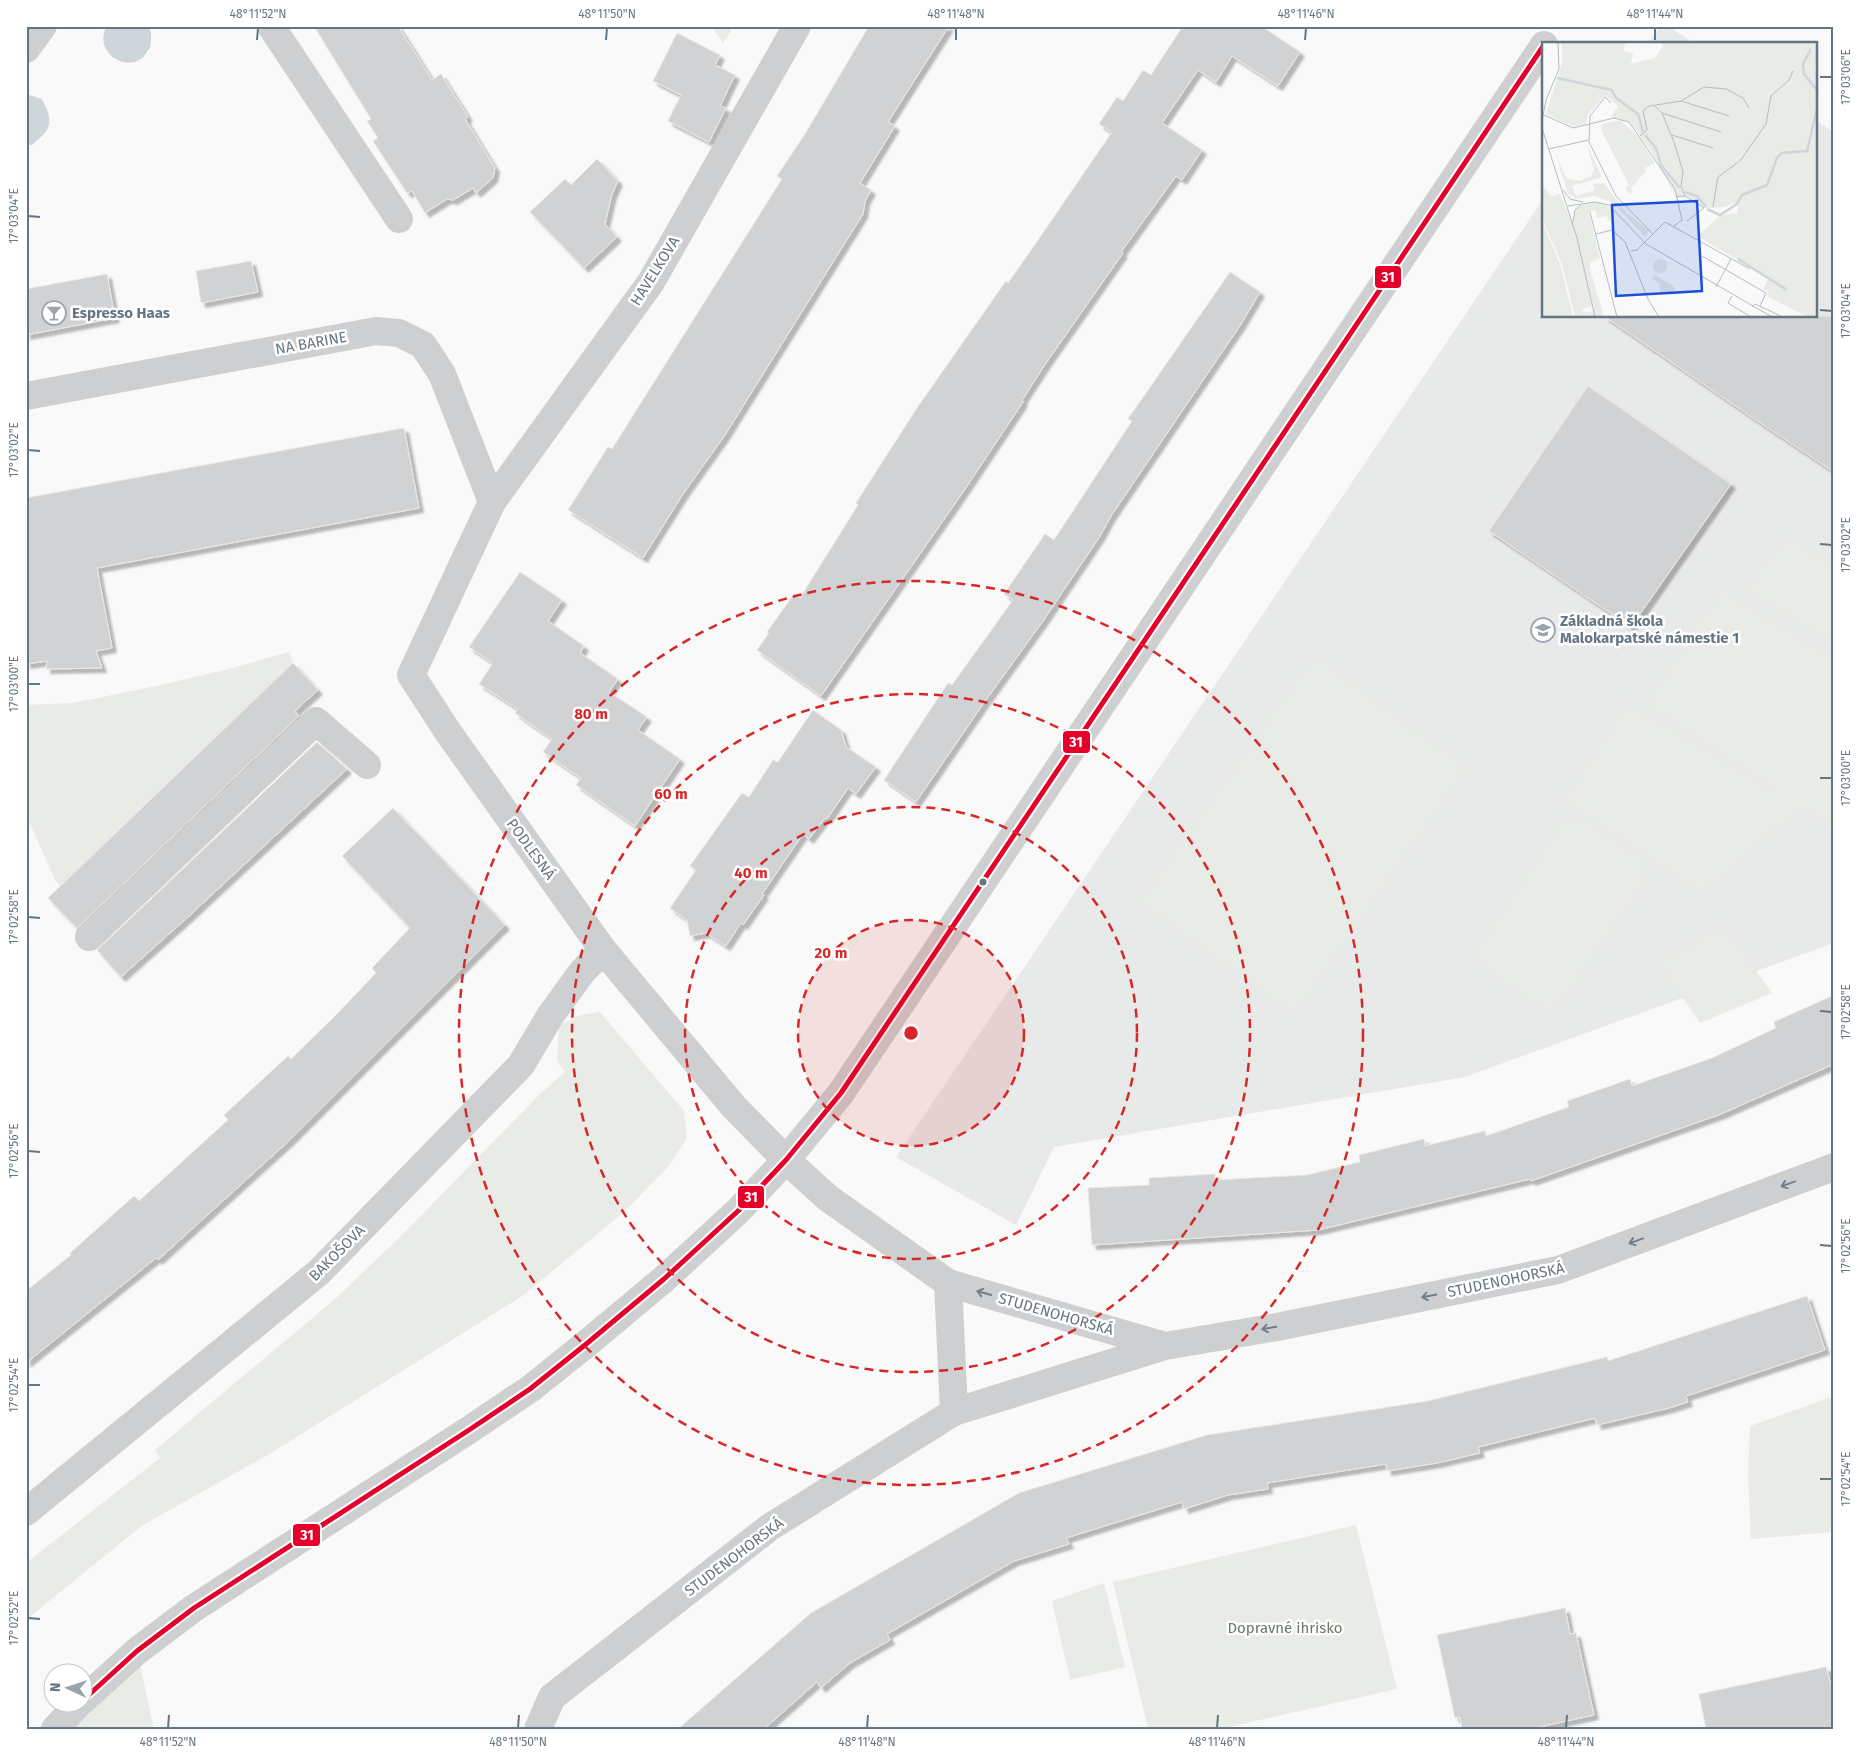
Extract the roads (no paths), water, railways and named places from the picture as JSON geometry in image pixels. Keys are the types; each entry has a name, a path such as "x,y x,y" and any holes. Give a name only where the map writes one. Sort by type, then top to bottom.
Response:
{"street":[{"path":"26,49 43,26"},
{"path":"271,26 399,219"},
{"name":"HAVELKOVA","path":"492,502 651,282 797,26"},
{"path":"1518,81 1534,26"},
{"path":"1545,42 1556,26"},
{"path":"92,1693 137,1651 194,1608 470,1430 530,1389 664,1278 738,1211 786,1160 841,1093 1542,47"},
{"name":"NA BARINE","path":"26,396 376,331 399,333 423,345 442,374 492,502"},
{"name":"PODLESNÁ","path":"492,502 411,675 448,732 604,950 734,1107 786,1160"},
{"path":"89,937 316,721 367,765"},
{"name":"BAKOŠOVA","path":"26,1512 318,1274 521,1065 550,1016 576,979 604,950"},
{"name":"STUDENOHORSKÁ","path":"786,1160 828,1198 948,1282 1164,1346"},
{"name":"STUDENOHORSKÁ","path":"538,1729 552,1698 770,1527 954,1412 1164,1346 1277,1327 1558,1270 1834,1167"},
{"path":"948,1282 954,1412"},
{"path":"55,1729 72,1712"}],"place":[{"name":"Espresso Haas","path":"54,313"},
{"name":"Základná škola Malokarpatské námestie 1","path":"1543,630"}],"park label":[{"name":"Dopravné ihrisko","path":"1285,1628"}]}
